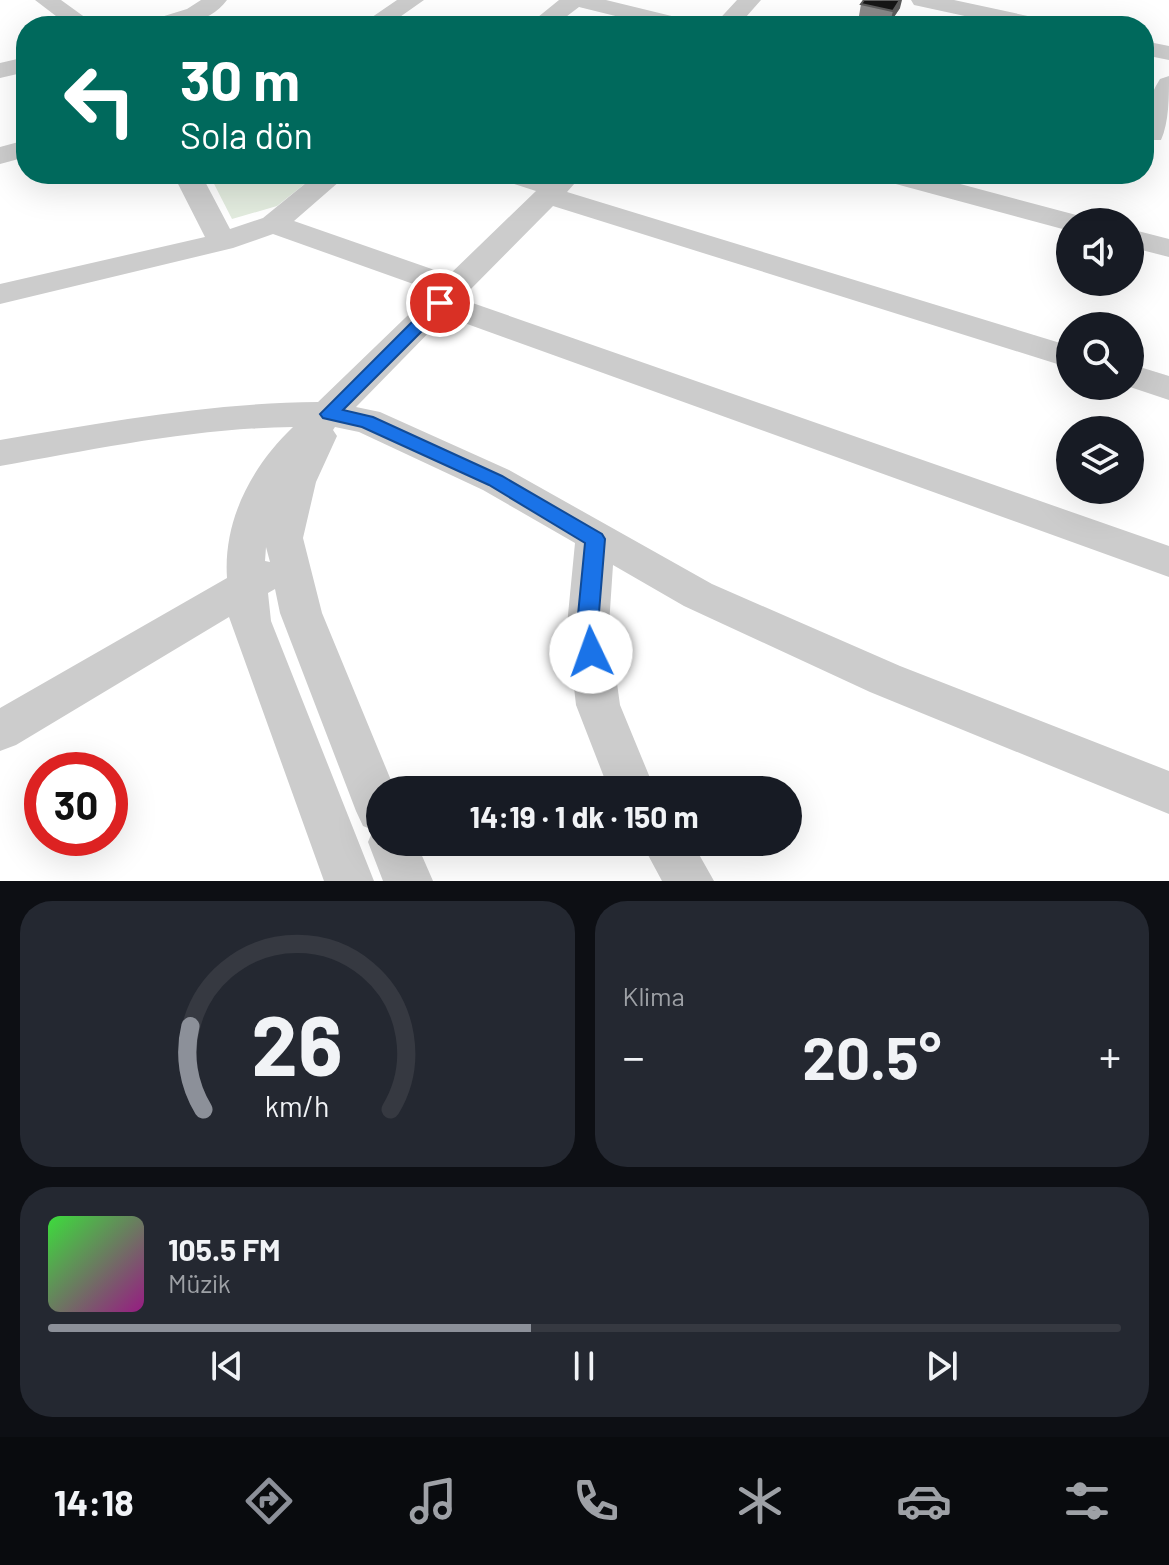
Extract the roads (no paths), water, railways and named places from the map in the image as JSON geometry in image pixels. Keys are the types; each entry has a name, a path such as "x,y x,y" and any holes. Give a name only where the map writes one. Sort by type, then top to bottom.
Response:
{"street":[{"path":"46,0 70,16"},
{"path":"196,13 216,0"},
{"path":"387,16 413,0"},
{"path":"553,16 576,0 642,16"},
{"path":"735,16 750,0"},
{"path":"922,0 996,16"},
{"path":"1155,135 1169,84"},
{"path":"192,184 222,242"},
{"path":"0,294 222,242 273,224 322,184"},
{"path":"928,184 1056,218"},
{"path":"349,881 250,621 245,553 260,498 281,460 558,186 1056,352"},
{"path":"273,224 448,295 1169,562"},
{"path":"1144,242 1169,248"},
{"path":"1144,380 1169,388"},
{"path":"329,414 297,482 284,538 301,613 366,776"},
{"path":"0,453 119,432 257,415 329,414 367,421 496,480 698,595 885,679 1169,793"},
{"path":"595,539 588,625 598,705 626,776"},
{"path":"0,731 289,562"},
{"path":"398,856 408,881"},
{"path":"674,856 689,881"}]}
